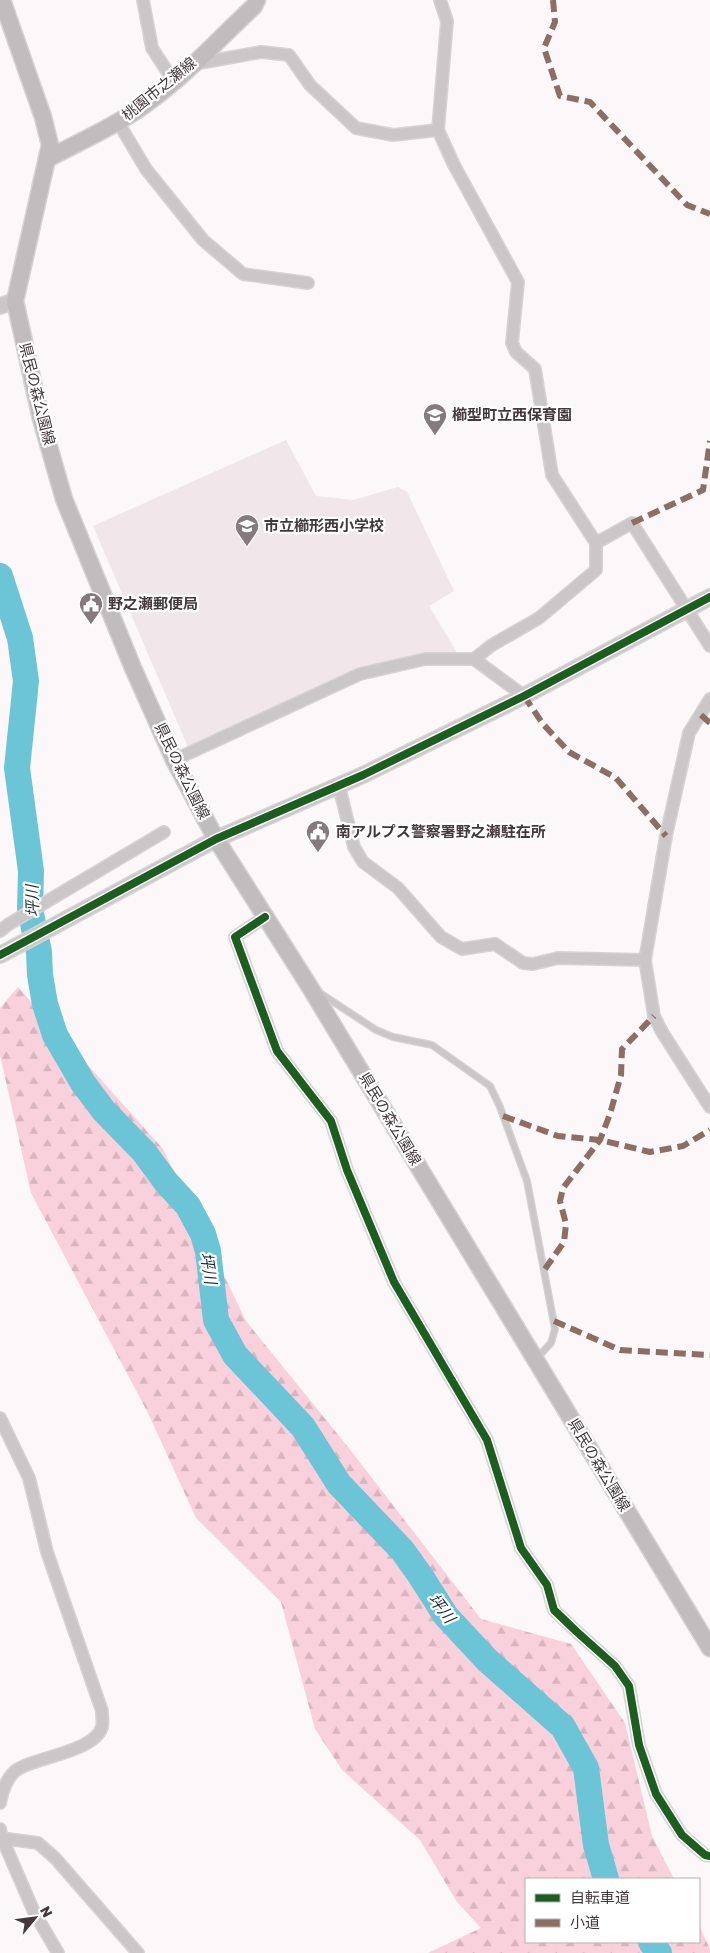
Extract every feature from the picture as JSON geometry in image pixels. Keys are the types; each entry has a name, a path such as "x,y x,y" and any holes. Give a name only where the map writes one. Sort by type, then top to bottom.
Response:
{"main road":[{"name":"県民の森公園線","path":"2,0 43,117 50,145 7,304 64,499 106,605 174,760 216,839 308,984 710,1648"},
{"name":"桃園市之瀬線","path":"47,159 118,122 147,103 174,82 254,6 257,0"}],"street":[{"path":"143,0 152,48 174,82"},
{"path":"174,760 360,674 425,659 474,658 492,645 539,618 596,570 596,543 552,475 535,369 516,352 512,343 518,282 454,165 438,130 448,21 440,0"},
{"path":"192,64 260,52 289,56 310,85 356,128 393,135 438,130"},
{"path":"118,122 146,169 203,240 243,274 308,283"},
{"path":"596,543 632,523 710,646"},
{"path":"3,954 216,839 339,786 524,696 710,597"},
{"path":"474,658 524,696"},
{"path":"710,700 689,733 666,836 645,960 654,1016 662,1032 710,1107"},
{"path":"339,786 354,847 364,862 398,888 441,937 462,949 495,944 523,963 533,964 572,957 645,960"},
{"path":"4,928 164,832"},
{"path":"264,917 235,937 277,1051 331,1121 347,1170 394,1282 487,1440 521,1548 547,1585 554,1610 615,1666 629,1686 639,1745 656,1794 682,1835 704,1855 710,1856"},
{"path":"0,1418 29,1478 47,1552 102,1711 102,1727 95,1739 17,1770 8,1779 0,1803"},
{"path":"0,1835 34,1912 58,1953"},
{"path":"0,1835 38,1843 55,1858 138,1953"}],"lane":[{"path":"308,984 376,1030 393,1037 432,1045 490,1086 500,1107 527,1181 556,1329 551,1343 536,1359"}],"shaded area":[{"path":"286,440 316,496 353,500 398,487 407,492 454,591 429,606 458,654 412,655 365,666 188,747 93,526"}],"green space":[{"path":"18,987 163,1149 246,1321 348,1447 481,1619 571,1644 625,1723 652,1836 673,1878 525,1878 525,1943 700,1943 700,1927 710,1953 428,1953 481,1928 457,1902 420,1840 342,1770 315,1729 281,1602 196,1518 148,1413 31,1193 0,1055 0,1008"}],"waterway":[{"name":"坪川","path":"0,576 20,638 26,681 17,768 31,871 30,909 39,952 40,975 45,1004 55,1035 83,1083 104,1111 144,1152 166,1182 188,1206 203,1234 208,1251 216,1320 235,1355 303,1427 339,1484 402,1550 446,1616 487,1660 563,1727 586,1768 596,1845 606,1878"},
{"name":"坪川","path":"652,1943 659,1953"}],"marked path":[{"path":"553,0 555,22 544,48 560,96 590,102 687,205 710,214"},
{"path":"632,523 703,490 710,441"},
{"path":"524,696 543,724 569,752 616,778 666,836"},
{"path":"701,715 710,723"},
{"path":"545,1269 564,1242 566,1224 560,1201 563,1188 600,1140 610,1114 621,1075 622,1049 654,1016"},
{"path":"503,1116 558,1136 600,1140 650,1152 683,1146 710,1130"},
{"path":"554,1321 620,1350 710,1355"}],"cycle path":[{"path":"0,955 216,839 363,775 524,696 710,597"},
{"path":"265,917 235,937 277,1051 331,1121 347,1170 394,1282 487,1440 521,1548 547,1585 554,1610 615,1666 629,1686 639,1745 656,1794 682,1835 705,1855 710,1856"}],"place":[{"name":"櫛型町立西保育園","path":"435,436"},
{"name":"市立櫛形西小学校","path":"247,547"},
{"name":"野之瀬郵便局","path":"91,625"},
{"name":"南アルプス警察署野之瀬駐在所","path":"318,853"}]}
